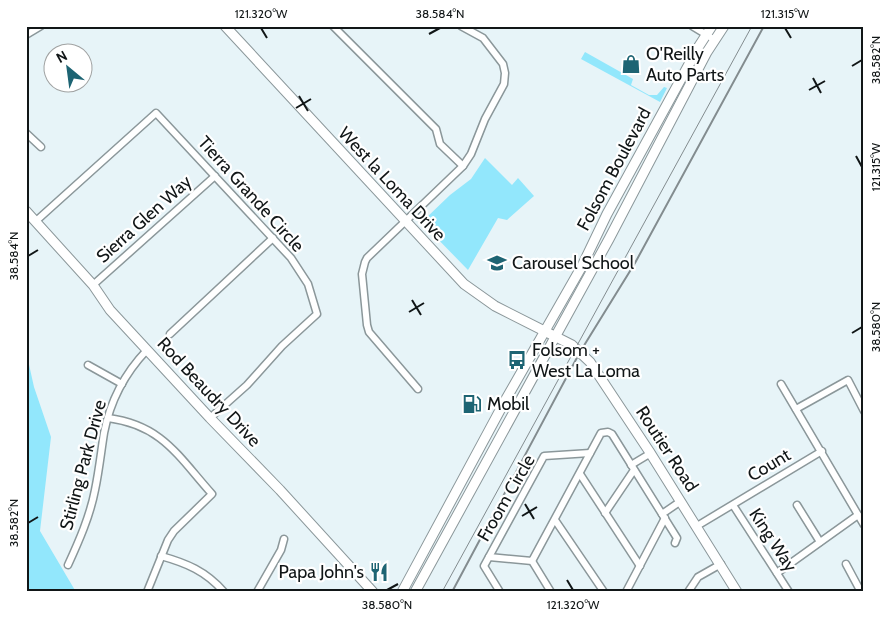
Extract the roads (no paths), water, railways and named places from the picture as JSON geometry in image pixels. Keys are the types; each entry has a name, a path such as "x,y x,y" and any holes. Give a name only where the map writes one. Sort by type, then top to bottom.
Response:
{"main road":[{"name":"West la Loma Drive","path":"225,26 464,284 495,306 556,336"},
{"name":"Folsom Boulevard","path":"402,592 483,441 582,266 618,193 712,26"},
{"name":"Folsom Boulevard","path":"415,592 609,239 676,110 724,26"},
{"path":"609,239 610,226 622,201 618,193"},
{"name":"Rod Beaudry Drive","path":"26,211 93,285 110,310 280,490 373,592"},
{"name":"Routier Road","path":"556,336 576,348 590,362 650,452 737,592"},
{"path":"472,487 471,478 482,455 483,441"}],"street":[{"path":"26,35 41,26"},
{"path":"333,26 436,129 440,144 463,166"},
{"path":"418,389 369,332 362,274 367,258 463,166 471,154 485,118 504,84 503,64 483,38 461,26"},
{"path":"692,26 715,40"},
{"name":"Tierra Grande Circle","path":"36,221 156,113 291,258 302,273 311,293 317,314 282,346 247,385 210,418"},
{"path":"26,134 41,147"},
{"name":"Sierra Glen Way","path":"93,285 215,176"},
{"path":"170,334 273,238"},
{"name":"Stirling Park Drive","path":"68,565 87,520 95,492 108,418 122,384 147,350"},
{"path":"88,365 122,384"},
{"path":"796,409 848,380 864,411"},
{"path":"781,384 864,525"},
{"path":"108,418 133,423 154,433 168,445 212,494 174,531 161,556 147,592"},
{"path":"532,562 601,434 608,432 612,434 677,538 675,543"},
{"name":"Count","path":"697,526 822,451"},
{"path":"605,513 632,468 650,452"},
{"name":"Froom Circle","path":"500,592 484,566 544,456 590,454"},
{"path":"580,474 640,566"},
{"path":"626,592 663,516 681,501"},
{"name":"King Way","path":"733,505 789,592"},
{"path":"797,505 820,542"},
{"path":"777,573 858,515"},
{"path":"556,520 604,592"},
{"path":"257,592 281,550 284,539"},
{"path":"161,556 180,561 197,569 216,583 224,592"},
{"path":"489,557 532,562"},
{"path":"532,562 551,592"},
{"path":"688,592 698,577 720,564"},
{"path":"846,564 861,592"}],"tram line":[{"path":"442,592 752,26"}],"railway":[{"path":"452,592 580,352 635,263 764,26"}],"place":[{"name":"O'Reilly Auto Parts","path":"631,64"},
{"name":"Carousel School","path":"497,263"},
{"name":"Folsom + West La Loma","path":"517,360"},
{"name":"Mobil","path":"472,404"},
{"name":"Papa John's","path":"379,572"}]}
